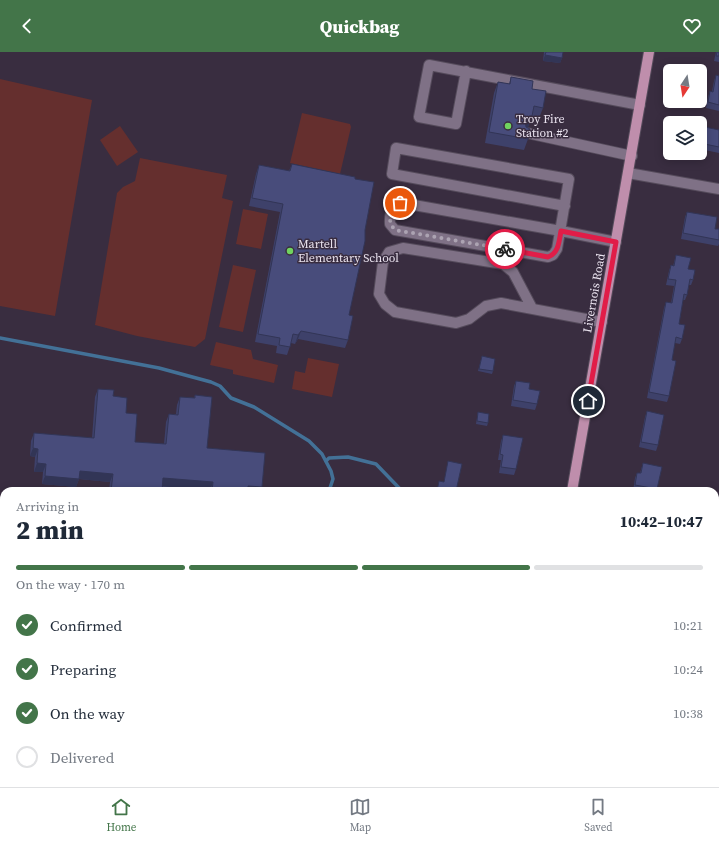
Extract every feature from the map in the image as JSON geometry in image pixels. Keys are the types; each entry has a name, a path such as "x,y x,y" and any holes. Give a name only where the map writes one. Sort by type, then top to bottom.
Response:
{"main road":[{"name":"Livernois Road","path":"573,487 650,52"}],"street":[{"path":"466,71 456,124 419,117 429,65 466,71 640,105"},
{"path":"527,133 632,156"},
{"path":"565,206 392,174 396,148 569,179 565,206 561,231 558,249 553,255 548,257 395,230 390,224 390,218 395,206 400,203 561,231 616,242"},
{"path":"628,173 719,189"},
{"path":"532,308 513,272 503,264 403,248 389,252 383,262 379,294 385,304 395,312 456,323 469,319 486,306 501,304 532,308 602,322"}],"shaded area":[{"path":"0,79 92,100 55,316 0,306"},
{"path":"302,113 350,124 351,127 340,174 290,163"},
{"path":"120,126 138,152 117,166 100,140"},
{"path":"140,158 227,175 222,198 233,201 205,339 195,347 137,336 95,325 117,193 123,187 135,181"},
{"path":"243,209 268,214 261,249 236,244"},
{"path":"233,265 256,270 243,332 219,327"},
{"path":"216,342 251,350 253,359 278,365 274,383 233,374 233,370 210,365"},
{"path":"308,358 339,364 332,397 292,389 295,371 305,373"}],"building":[{"path":"546,52 563,52 562,58 545,55"},
{"path":"716,75 719,76 719,105 708,102 710,91 713,92"},
{"name":"Troy Fire Station #2","path":"511,77 533,81 532,89 546,91 543,108 534,106 532,116 529,116 525,120 526,127 530,129 528,139 489,132 498,82 510,84"},
{"path":"707,127 719,130 719,147 707,144"},
{"path":"292,164 374,182 365,230 365,241 349,315 353,316 348,340 301,331 298,335 293,334 290,347 279,345 280,338 258,334 283,204 252,198 259,165 290,171"},
{"path":"687,212 717,217 715,229 719,229 719,240 683,233"},
{"path":"676,255 691,258 688,269 695,270 693,280 690,279 687,295 684,294 679,324 685,325 682,339 676,337 672,360 676,361 669,396 649,392 666,302 672,303 676,280 668,279 671,265 674,266"},
{"path":"482,356 495,359 493,371 479,369"},
{"path":"516,381 530,383 529,389 540,391 537,404 513,400"},
{"path":"98,389 114,390 113,396 127,398 126,413 137,414 135,442 166,444 169,414 178,415 180,397 195,398 195,395 212,397 207,448 265,453 262,487 212,487 213,482 163,478 162,487 111,487 113,474 80,471 79,479 45,476 46,464 37,463 38,449 33,448 34,433 94,438"},
{"path":"647,411 664,415 658,445 641,442"},
{"path":"478,412 489,414 488,423 477,421"},
{"path":"503,435 523,438 516,469 501,467 503,455 500,454"},
{"path":"448,461 462,464 457,487 438,487 439,481 444,482"},
{"path":"643,463 662,467 657,487 635,485 637,473 641,473"}],"waterway":[{"path":"0,338 159,368 211,382 220,386 231,398 254,407 309,441 322,454 331,471 333,479 330,487"},
{"path":"326,461 329,458 348,457 376,464 398,487"}],"way so far":[{"path":"400,203 395,206 391,212 390,224 395,230 505,249"}],"place":[{"name":"Troy Fire Station #2","path":"508,126"},
{"name":"Martell Elementary School","path":"290,251"}],"route":[{"path":"505,249 548,257 553,255 558,249 561,231 584,237 616,242 588,401"}]}
